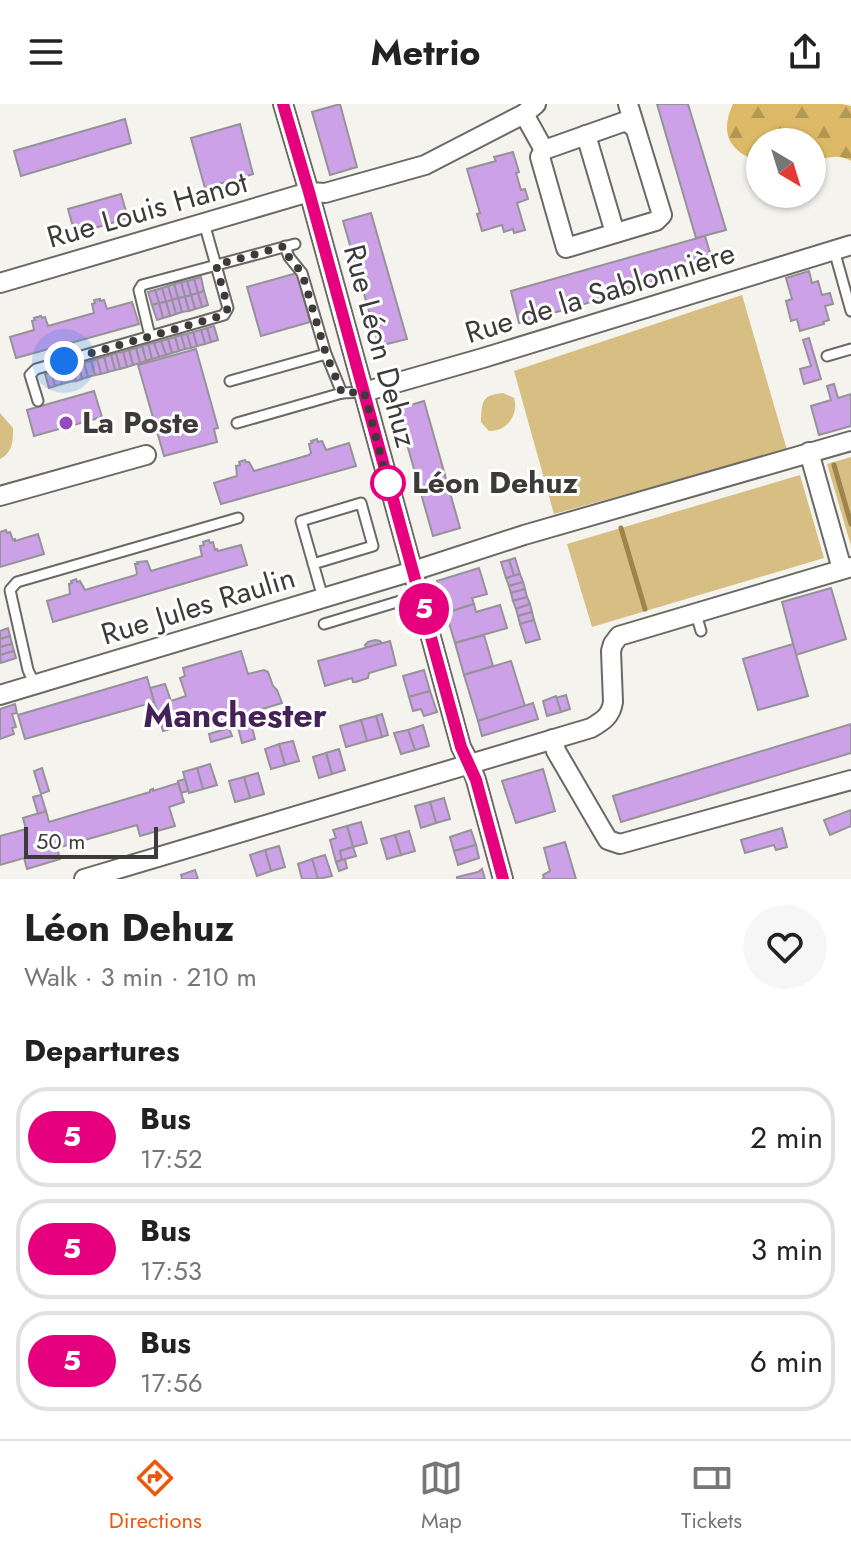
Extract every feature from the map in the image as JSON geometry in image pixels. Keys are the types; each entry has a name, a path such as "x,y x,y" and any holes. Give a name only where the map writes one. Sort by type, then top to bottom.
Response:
{"street":[{"name":"Rue Léon Dehuz","path":"283,104 461,747 470,764 503,879"},
{"path":"628,104 662,215 656,221 566,248 540,157 544,150 626,121 635,128"},
{"name":"Rue Louis Hanot","path":"0,283 309,192 325,193 425,165 530,109"},
{"path":"530,109 544,150"},
{"path":"586,135 615,233"},
{"name":"Rue de la Sablonnière","path":"364,392 498,354 842,247"},
{"name":"Rue Jules Raulin","path":"0,695 524,535 851,441"},
{"path":"84,879 591,728 605,720 613,702 611,651 619,636 698,622 847,568 809,452"},
{"path":"0,496 146,455"},
{"path":"553,739 556,751 608,840 620,844 851,780"}],"lane":[{"path":"38,401 30,375 36,369 224,315 228,308 204,223"},
{"path":"150,336 139,290 142,285 290,245 289,257 302,273 326,354 342,393"},
{"path":"842,247 851,311"},
{"path":"827,356 851,349"},
{"path":"230,381 326,354"},
{"path":"237,423 342,393 364,392"},
{"path":"313,564 373,546 361,503 301,521 313,564 323,598"},
{"path":"35,685 28,670 10,590 17,582 238,518"},
{"path":"324,624 420,595"}],"shaded area":[{"path":"742,295 787,450 554,514 514,371"},
{"path":"503,393 514,398 513,416 501,429 489,431 481,422 484,401"},
{"path":"0,413 13,428 10,450 0,459"},
{"path":"851,457 851,546 827,464"},
{"path":"800,475 824,558 592,627 567,544"}],"green space":[{"path":"733,104 851,106 851,161 837,157 826,158 826,128 746,128 746,156 735,147 727,133"}],"building":[{"path":"340,104 357,167 330,175 312,112"},
{"path":"657,104 688,104 726,230 696,238"},
{"path":"125,119 131,143 21,176 14,151"},
{"path":"240,124 253,174 205,188 191,138"},
{"path":"513,152 521,190 525,189 528,199 517,203 525,230 504,232 502,225 482,231 467,169 496,161 494,157"},
{"path":"121,194 128,218 75,234 68,209"},
{"path":"371,213 407,339 379,346 343,221"},
{"path":"705,236 714,266 519,323 511,291"},
{"path":"809,271 812,283 818,281 822,295 830,293 833,304 825,306 829,320 800,331 797,319 791,321 786,301 792,299 786,278"},
{"path":"297,273 310,322 261,336 247,287"},
{"path":"201,277 204,291 198,293 194,279"},
{"path":"194,279 198,293 191,295 187,281"},
{"path":"187,281 191,295 185,297 181,282"},
{"path":"181,282 185,297 178,298 174,284"},
{"path":"174,284 178,298 172,300 168,286"},
{"path":"168,286 172,300 166,302 162,288"},
{"path":"162,288 166,302 159,303 155,290"},
{"path":"155,290 159,303 152,305 148,292"},
{"path":"204,291 208,305 202,307 198,293"},
{"path":"198,293 202,307 195,309 191,295"},
{"path":"191,295 195,309 189,311 185,297"},
{"path":"185,297 189,311 182,312 178,298"},
{"path":"178,298 182,312 176,314 172,300"},
{"path":"104,300 107,309 132,302 139,324 16,358 10,337 34,330 34,318 45,317 48,326 94,313 92,304"},
{"path":"172,300 176,314 170,316 166,302"},
{"path":"166,302 170,316 163,318 159,303"},
{"path":"159,303 163,318 157,320 152,305"},
{"path":"214,326 218,340 211,342 207,328"},
{"path":"207,328 211,342 205,344 201,330"},
{"path":"201,330 205,344 197,346 193,332"},
{"path":"193,332 197,346 191,348 187,334"},
{"path":"187,334 191,348 185,349 181,335"},
{"path":"181,335 185,349 179,351 175,337"},
{"path":"175,337 179,351 172,353 168,339"},
{"path":"809,338 821,379 804,384 800,369 811,366 803,340"},
{"path":"168,339 172,353 166,355 161,341"},
{"path":"161,341 166,355 159,357 154,343"},
{"path":"154,343 159,357 152,359 148,344"},
{"path":"148,344 152,359 146,361 142,346"},
{"path":"142,346 146,361 140,363 136,348"},
{"path":"136,348 140,363 133,365 129,350"},
{"path":"196,349 218,428 214,429 217,442 164,456 138,365"},
{"path":"129,350 133,365 127,367 123,352"},
{"path":"123,352 127,367 120,369 116,353"},
{"path":"116,353 120,369 115,370 111,355"},
{"path":"111,355 115,370 108,372 104,357"},
{"path":"104,357 108,372 101,374 97,359"},
{"path":"97,359 101,374 95,375 91,361"},
{"path":"91,361 95,375 88,377 84,363"},
{"path":"84,363 88,377 82,379 78,364"},
{"path":"78,364 82,379 76,381 72,366"},
{"path":"72,366 76,381 69,382 65,368"},
{"path":"65,368 69,382 62,384 58,370"},
{"path":"58,370 62,384 55,386 51,372"},
{"path":"51,372 55,386 49,388 45,374"},
{"path":"834,384 838,398 851,394 851,426 819,435 811,406 831,400 827,386"},
{"path":"94,391 102,417 34,436 27,410"},
{"path":"424,401 460,528 433,536 397,409"},
{"path":"317,439 318,442 322,441 326,450 349,443 356,466 221,504 214,483 237,476 236,466 240,465 239,462 249,462 254,471 309,455 309,444"},
{"path":"6,530 15,541 38,534 44,554 0,567 0,532"},
{"path":"209,540 218,551 241,545 247,565 53,622 47,601 70,594 71,581 80,581 85,590 136,575 137,562 147,561 151,571 202,556 200,546"},
{"path":"515,558 520,574 514,576 509,560"},
{"path":"509,560 514,576 506,578 501,562"},
{"path":"479,568 487,594 472,598 474,604 446,613 437,581"},
{"path":"520,574 523,582 509,586 506,578"},
{"path":"523,582 525,589 511,593 509,586"},
{"path":"831,588 846,639 796,655 782,602"},
{"path":"525,589 527,597 513,601 511,593"},
{"path":"527,597 530,604 516,609 513,601"},
{"path":"474,604 476,612 500,605 507,628 455,643 446,613"},
{"path":"530,604 532,612 518,616 516,609"},
{"path":"532,612 534,620 520,624 518,616"},
{"path":"534,620 540,639 526,643 520,624"},
{"path":"8,628 10,636 0,639 0,631"},
{"path":"484,635 493,666 464,675 455,643"},
{"path":"10,636 12,644 0,647 0,639"},
{"path":"375,640 382,643 366,648 368,642"},
{"path":"390,641 396,665 369,673 368,678 356,682 352,678 325,686 318,661"},
{"path":"12,644 14,651 0,655 0,647"},
{"path":"793,644 808,696 758,710 743,659"},
{"path":"14,651 16,658 1,663 0,655"},
{"path":"241,651 248,674 268,672 282,703 200,728 198,721 163,731 150,688 165,684 171,701 186,696 180,678 185,676 183,668"},
{"path":"511,661 525,706 478,721 464,675"},
{"path":"424,670 430,691 409,697 403,676"},
{"path":"147,677 154,702 25,739 18,715"},
{"path":"430,691 437,712 424,716 421,709 413,711 409,697"},
{"path":"566,695 570,709 561,712 556,698"},
{"path":"556,696 561,712 547,716 543,701"},
{"path":"533,703 538,719 482,736 478,721"},
{"path":"15,704 17,713 12,714 16,727 12,728 14,734 0,739 0,709"},
{"path":"382,714 388,735 382,737 376,716"},
{"path":"376,716 382,737 367,741 361,720"},
{"path":"361,720 367,741 346,747 340,726"},
{"path":"251,723 255,739 242,743 238,727"},
{"path":"851,724 851,753 621,822 613,796"},
{"path":"423,725 429,746 415,750 408,730"},
{"path":"229,728 232,736 211,742 209,734"},
{"path":"408,730 415,750 401,754 394,733"},
{"path":"293,741 299,761 285,765 279,744"},
{"path":"279,744 285,765 271,769 265,749"},
{"path":"339,749 345,770 332,774 326,753"},
{"path":"326,753 332,774 319,778 313,757"},
{"path":"210,764 217,785 203,789 197,768"},
{"path":"42,768 49,791 41,794 34,771"},
{"path":"197,768 203,789 189,793 183,772"},
{"path":"543,769 555,811 516,823 502,781"},
{"path":"258,773 264,794 250,798 244,777"},
{"path":"244,777 250,798 235,802 229,781"},
{"path":"185,779 188,791 181,793 178,781"},
{"path":"178,783 184,802 169,807 175,826 140,836 137,825 57,848 60,859 27,869 24,858 0,865 0,836 26,829 23,818 46,811 49,822"},
{"path":"41,795 46,811 38,814 33,797"},
{"path":"444,798 450,819 436,823 430,802"},
{"path":"430,802 436,823 421,828 415,806"},
{"path":"851,810 851,826 830,835 824,820"},
{"path":"361,822 367,843 353,847 347,826"},
{"path":"347,826 353,847 340,851 342,860 336,862 330,840 336,838 333,830"},
{"path":"782,828 787,847 776,850 774,845 745,853 741,840"},
{"path":"471,830 476,845 454,851 450,837"},
{"path":"409,831 415,851 401,855 395,835"},
{"path":"395,835 401,855 387,859 381,839"},
{"path":"565,842 576,879 542,879 550,871 544,848"},
{"path":"476,845 479,858 458,865 454,851"},
{"path":"279,846 285,867 271,871 265,850"},
{"path":"353,847 356,856 342,860 340,851"},
{"path":"265,850 271,871 257,876 250,855"},
{"path":"325,855 332,876 318,879 312,859"},
{"path":"312,859 318,879 302,879 298,864"},
{"path":"345,859 347,868 339,871 336,862"},
{"path":"482,869 485,879 457,879 457,877"},
{"path":"195,870 198,879 182,879 181,875"}],"waterway":[{"path":"834,465 851,524"},
{"path":"621,528 645,609"}],"bus line":[{"name":"5","path":"283,104 461,747 476,780 503,879"}],"place":[{"name":"La Poste","path":"66,423"},
{"name":"Léon Dehuz","path":"388,483"}],"district":[{"name":"Manchester","path":"235,715"}],"route":[{"path":"64,361 224,315 228,308 216,265 285,246 289,257 302,273 326,354 342,393 364,392 388,483"}]}
